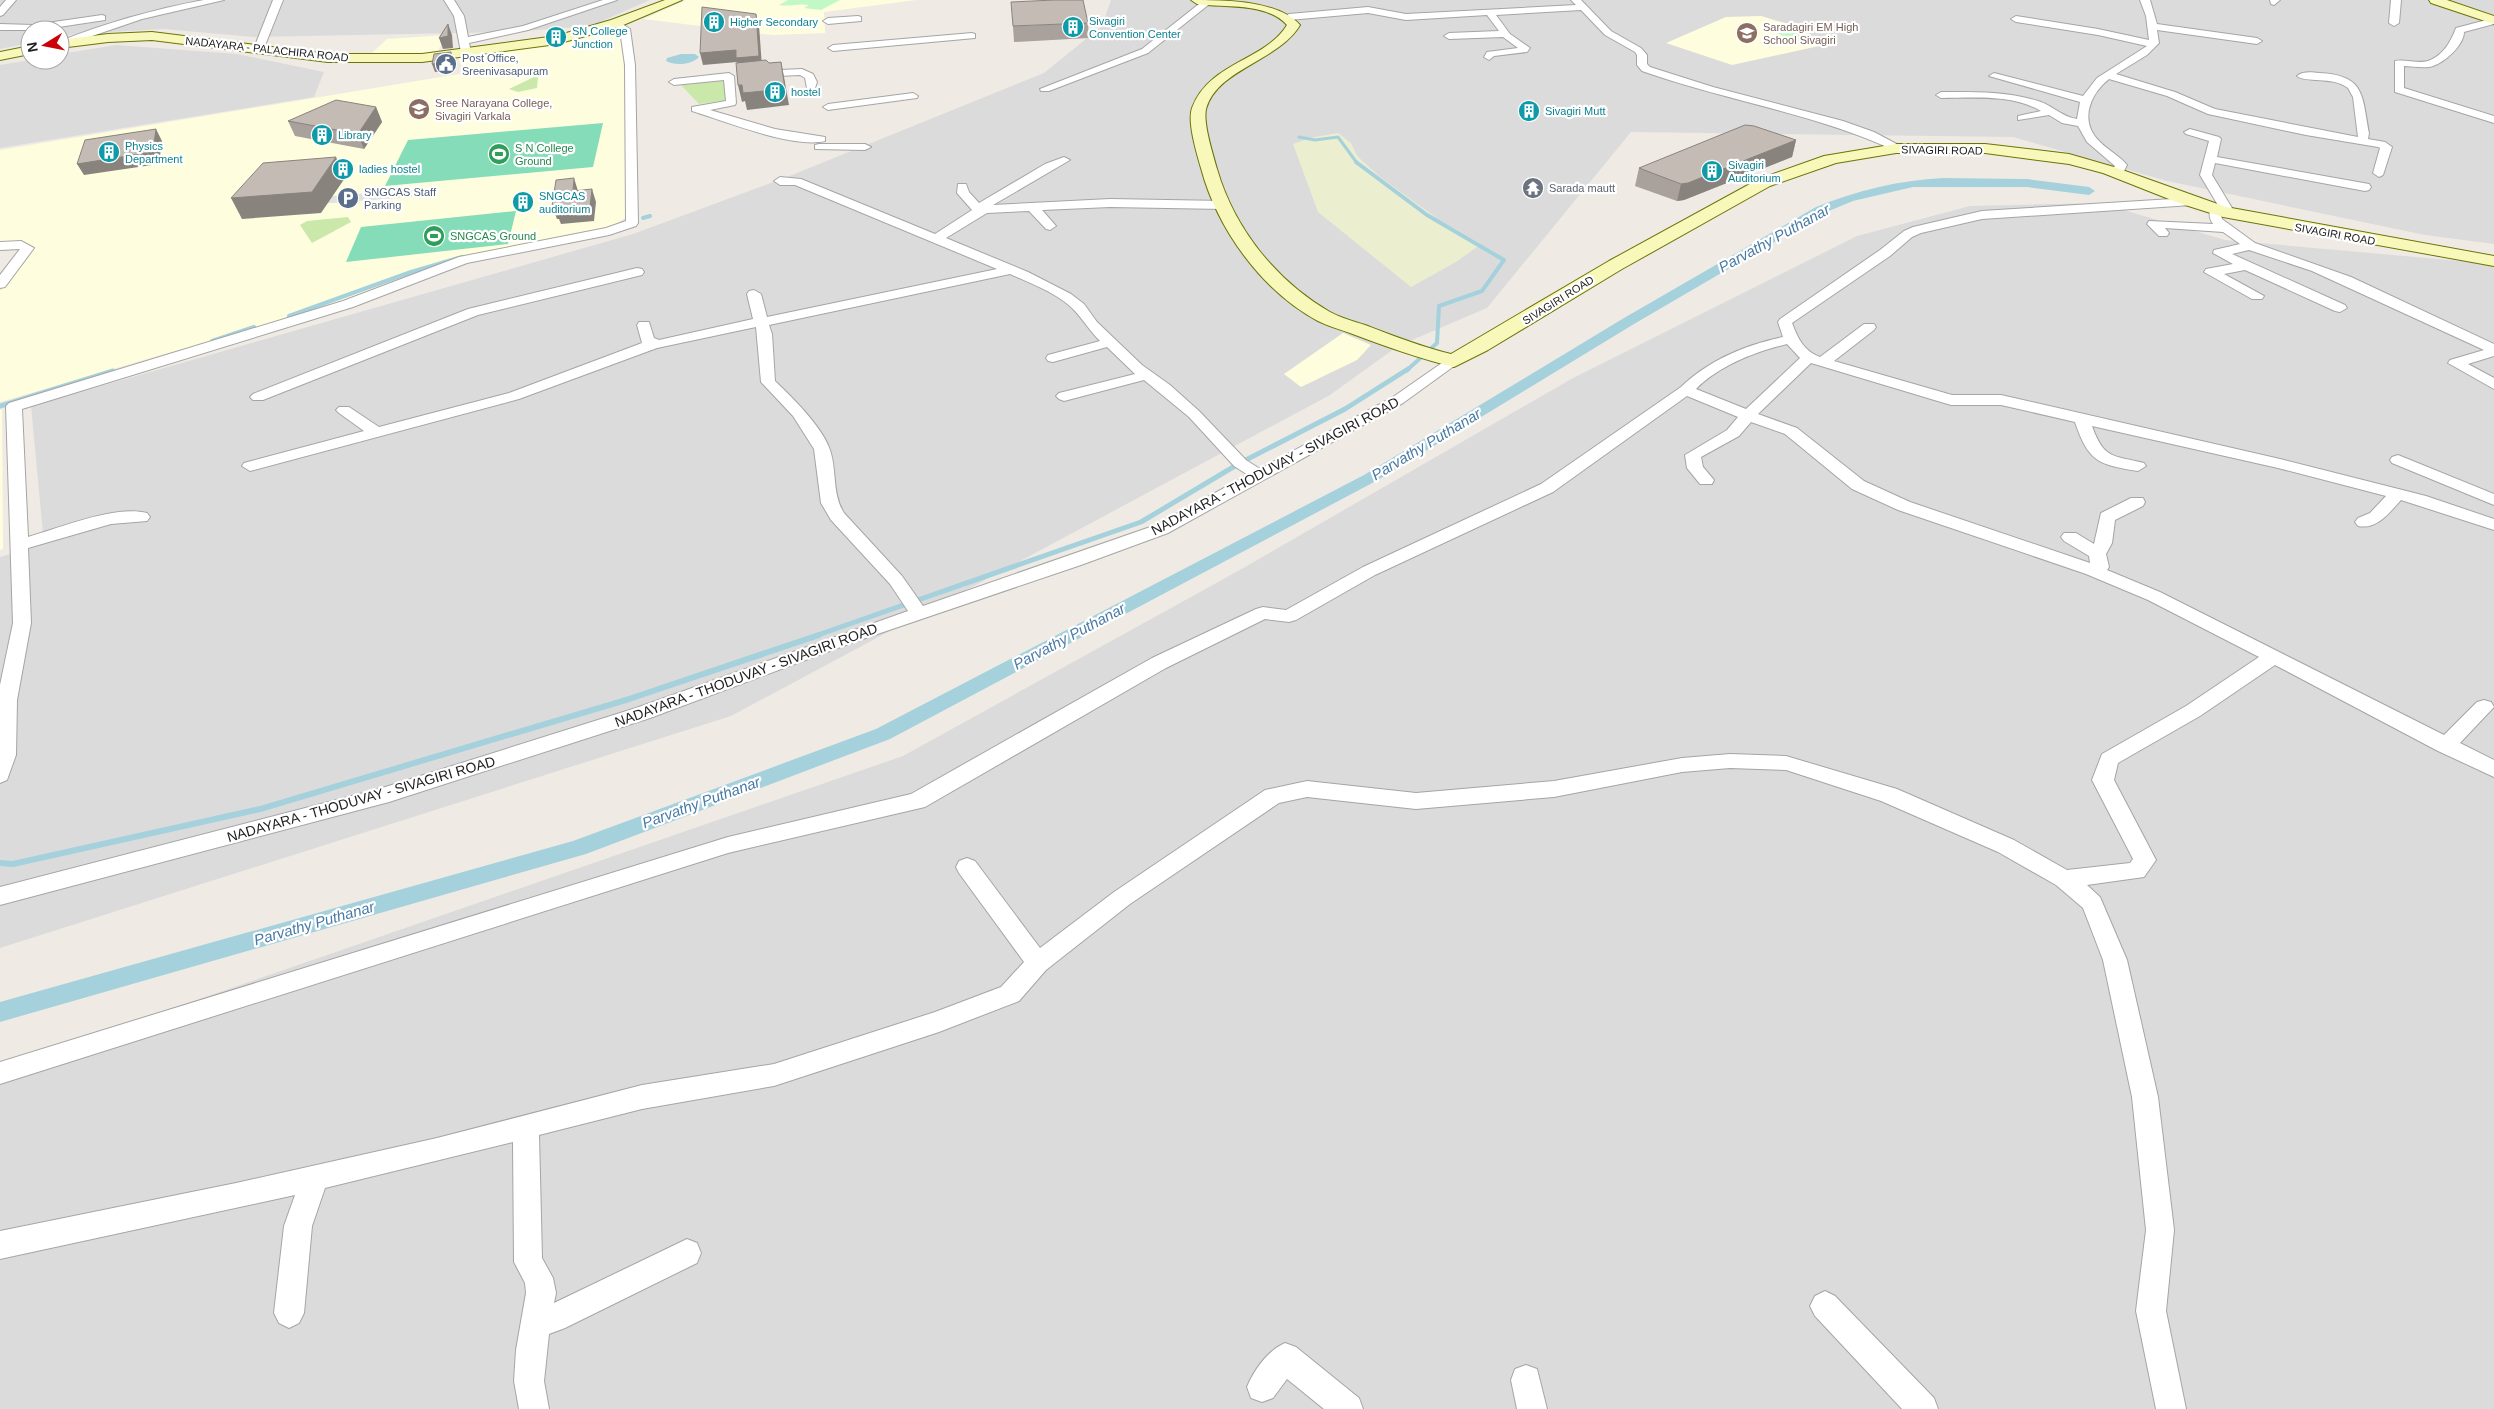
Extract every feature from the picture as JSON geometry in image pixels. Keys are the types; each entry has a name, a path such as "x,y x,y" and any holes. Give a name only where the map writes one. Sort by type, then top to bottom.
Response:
{"main road":[{"name":"NADAYARA - PALACHIRA ROAD","path":"70,43 108,38 152,36 328,58 422,58 465,46 547,42 616,23 676,0"},
{"path":"2435,0 2494,20"},
{"path":"1202,1 1269,8 1289,17 1294,25 1292,31 1276,44 1232,70 1213,86 1199,109 1208,167 1218,200 1224,206 1231,222 1254,257 1277,283 1322,316 1398,346 1454,361"},
{"path":"0,56 20,52"},
{"name":"SIVAGIRI ROAD","path":"1454,361 1495,340 1561,297 1648,246 1756,187 1808,166 1867,152 1935,147 2015,152 2072,160 2114,172 2221,217 2494,261"}],"street":[{"path":"0,14 11,0"},
{"path":"70,40 96,29 165,9 219,0"},
{"path":"259,48 278,0"},
{"path":"449,0 459,16 465,46 612,0"},
{"path":"2114,172 2120,169 2121,165 2090,138 2083,123 2086,100 2090,93 2108,75 2149,50 2153,44 2152,26 2145,0"},
{"path":"2394,24 2396,0"},
{"path":"1045,89 1145,51 1202,1"},
{"path":"1289,17 1372,10 1393,16 1411,16 1459,9 1489,11 1581,4 1611,36 1638,50 1642,55 1642,65 1646,69 1711,91 1774,104 1859,132 1900,149"},
{"path":"1489,11 1504,34 1525,49 1488,54 1489,57"},
{"path":"70,23 132,14 131,19"},
{"path":"1411,16 1415,21 1415,28"},
{"path":"828,22 858,19"},
{"path":"2016,19 2098,32 2153,44"},
{"path":"2494,20 2458,31 2459,37 2450,50 2430,64 2399,63 2399,90 2494,120"},
{"path":"0,775 6,755 7,700 22,623 14,406 339,307 464,260 609,231 632,223 630,65 625,30 616,23"},
{"path":"2152,26 2257,41"},
{"path":"0,27 20,28"},
{"path":"8,36 20,32"},
{"path":"1449,36 1504,34"},
{"path":"833,48 972,36"},
{"path":"674,82 787,71 802,72 812,82 811,86"},
{"path":"739,75 731,103 696,109 722,118 820,143 865,147"},
{"path":"2108,75 2171,94 2212,112 2306,132 2362,140 2386,147 2379,173"},
{"path":"1994,76 2086,100"},
{"path":"2302,76 2328,78 2350,85 2357,93 2358,114 2364,133 2362,140"},
{"path":"1941,95 2002,96 2028,101 2066,121 2083,123"},
{"path":"828,107 913,96"},
{"path":"2022,118 2050,112"},
{"path":"2190,132 2215,138 2211,154 2212,158 2210,159 2206,175 2224,202 2226,208 2221,217"},
{"path":"2212,158 2365,187"},
{"path":"936,239 989,202 1049,166 1064,160"},
{"path":"780,181 797,182 1023,275 1066,298 1079,307 1092,325 1147,375 1194,414 1240,464 1259,476"},
{"path":"962,187 963,193 980,210 1110,203 1224,206"},
{"path":"2188,202 1982,215 1917,230 1908,234 1885,253 1805,306 1785,322 1790,339 1802,353 1816,360 1951,400 1993,399 2397,494 2490,521"},
{"path":"1032,207 1050,226"},
{"path":"2163,233 2153,224 2221,217"},
{"path":"2221,217 2250,246 2332,274 2494,350"},
{"path":"0,246 21,245 28,248 0,284"},
{"path":"2250,246 2219,253 2340,308"},
{"path":"2245,266 2211,272 2257,296"},
{"path":"250,466 514,396 654,344 1007,271"},
{"path":"258,397 473,312 637,272"},
{"path":"754,294 766,348 768,382 799,413 822,449 829,503 851,534 896,580 918,614"},
{"path":"644,325 648,341 654,344"},
{"path":"1706,480 1695,468 1693,454 1704,447 1724,440 1750,416 1763,399 1816,360 1869,327"},
{"path":"0,1073 728,845 917,801 1159,662 1263,613 1289,616 1369,570 1547,488 1686,390 1693,382 1729,360 1771,343 1790,339"},
{"path":"1054,358 1111,342"},
{"path":"2494,350 2455,363 2494,384"},
{"name":"NADAYARA - THODUVAY - SIVAGIRI ROAD","path":"0,896 193,847 381,796 643,713 1162,529 1330,440 1398,400 1454,361"},
{"path":"1064,396 1147,375"},
{"path":"1686,390 1792,431 1858,485 1904,506 2100,574 2154,596 2275,656 2494,770"},
{"path":"344,410 376,432"},
{"path":"2082,419 2092,450 2099,456 2110,462 2138,466"},
{"path":"2398,460 2494,500"},
{"path":"2364,522 2376,517 2397,494"},
{"path":"2097,554 2103,543 2107,517 2137,502"},
{"path":"19,545 110,519 141,517"},
{"path":"2070,537 2097,554 2100,559 2100,574"},
{"path":"2064,879 2136,871 2144,860 2103,780 2109,759 2193,711 2275,656"},
{"path":"2445,746 2484,707"},
{"path":"0,1244 236,1196 316,1176 437,1150 642,1097 774,1075 938,1021 1010,994 1038,963 1122,898 1273,796 1307,789 1416,801 1554,790 1682,765 1730,761 1786,763 1889,795 2006,846 2064,879 2092,903 2115,960 2145,1097 2160,1230 2151,1311 2171,1409"},
{"path":"967,867 1038,963"},
{"path":"526,1127 528,1262 539,1278 541,1293 529,1381 534,1409"},
{"path":"289,1313 298,1226 316,1176"},
{"path":"536,1323 555,1318 687,1253"},
{"path":"1825,1306 1923,1409"},
{"path":"1262,1387 1285,1358 1348,1409"},
{"path":"1526,1380 1532,1409"}],"shaded area":[{"path":"0,0 650,0 591,26 512,32 253,37 163,29 70,35 70,20 20,20 20,45 0,49"},
{"path":"686,0 916,0 824,12 825,33 773,35 644,19"},
{"path":"1111,0 2494,0 2494,244 2425,235 2167,181 2013,137 1631,132 1487,308 1398,346 1330,395 731,716 0,948 0,557 44,544 31,406 633,234 787,177 1044,73 1102,26"},
{"name":"Saradagiri EM High School Sivagiri","path":"1761,16 1788,24 1828,44 1732,65 1666,43 1726,17"},
{"path":"623,27 627,216 614,226 443,260 359,297 0,402 0,291 31,246 23,243 0,245 0,150 465,73 458,58 582,39"},
{"path":"447,35 436,54 369,56 387,39"},
{"path":"116,45 237,54 324,72 314,97 0,148 0,65 20,62 20,70 70,70 70,52"},
{"path":"1338,133 1351,143 1357,156 1380,177 1438,219 1481,244 1456,262 1411,287 1318,212 1293,144 1310,138"},
{"name":"SNGCAS Staff Parking","path":"416,189 412,197 279,207 285,200"},
{"path":"2100,203 2225,240 2494,264 2494,1409 0,1409 0,1064 162,1012 903,756 1238,571 1573,378 1857,236 1970,206"},
{"path":"1343,333 1371,345 1357,360 1301,387 1284,374"},
{"path":"2,409 3,549 0,550 0,410"}],"green space":[{"path":"788,0 840,0 821,10 804,8 809,5 779,5"},
{"path":"1790,29 1817,41 1801,45 1775,32"},
{"path":"534,77 538,77 537,88 518,92 509,89"},
{"path":"724,78 728,100 699,104 679,83"},
{"name":"S N College Ground","path":"603,123 593,167 385,186 408,140"},
{"name":"SNGCAS Ground","path":"516,211 508,244 346,262 361,227"},
{"path":"348,217 351,222 312,243 300,225 307,221"}],"water":[{"path":"681,54 695,54 699,57 692,62 683,64 674,64 666,61 667,58"}],"building":[{"path":"1083,0 1088,23 1013,26 1011,2"},
{"path":"702,7 756,14 759,56 736,58 736,50 700,53"},
{"path":"448,24 448,36 439,38"},
{"path":"451,52 451,62 432,64 434,54"},
{"path":"766,60 769,63 781,62 785,89 743,93 742,85 738,85 736,63"},
{"path":"336,100 376,107 358,134 288,121"},
{"path":"1745,125 1754,126 1796,140 1688,183 1681,184 1639,168"},
{"path":"156,129 153,152 77,164 85,140"},
{"path":"336,157 312,192 231,198 263,163"},
{"path":"574,178 573,191 592,189 590,207 557,211 557,205 552,206 556,180"}],"waterway":[{"path":"1299,137 1315,140 1338,137 1357,162"},
{"path":"1357,162 1427,215 1504,260 1482,291 1439,306 1437,343 1406,371"},
{"name":"Parvathy Puthanar","path":"0,1012 578,848 883,734 1370,478 1629,321 1820,210 1849,198 1913,183 1943,182 2027,183 2089,191"},
{"path":"643,218 650,216"},
{"path":"289,316 411,272 462,257"},
{"path":"212,341 254,327"},
{"path":"815,636 1141,522 1240,463 1345,409 1408,369"},
{"path":"0,406 113,371"},
{"path":"0,863 13,864 260,809 629,699 819,635"}],"place":[{"name":"Higher Secondary","path":"714,22"},
{"name":"Sivagiri Convention Center","path":"1073,27"},
{"name":"Saradagiri EM High School Sivagiri","path":"1747,33"},
{"name":"SN College Junction","path":"556,37"},
{"name":"Post Office, Sreenivasapuram","path":"446,64"},
{"name":"hostel","path":"775,92"},
{"name":"Sree Narayana College, Sivagiri Varkala","path":"419,109"},
{"name":"Sivagiri Mutt","path":"1529,111"},
{"name":"Library","path":"322,135"},
{"name":"Physics Department","path":"109,152"},
{"name":"S N College Ground","path":"499,154"},
{"name":"ladies hostel","path":"343,169"},
{"name":"Sivagiri Auditorium","path":"1712,171"},
{"name":"Sarada mautt","path":"1533,188"},
{"name":"SNGCAS Staff Parking","path":"348,198"},
{"name":"SNGCAS auditorium","path":"523,202"},
{"name":"SNGCAS Ground","path":"434,236"}]}
